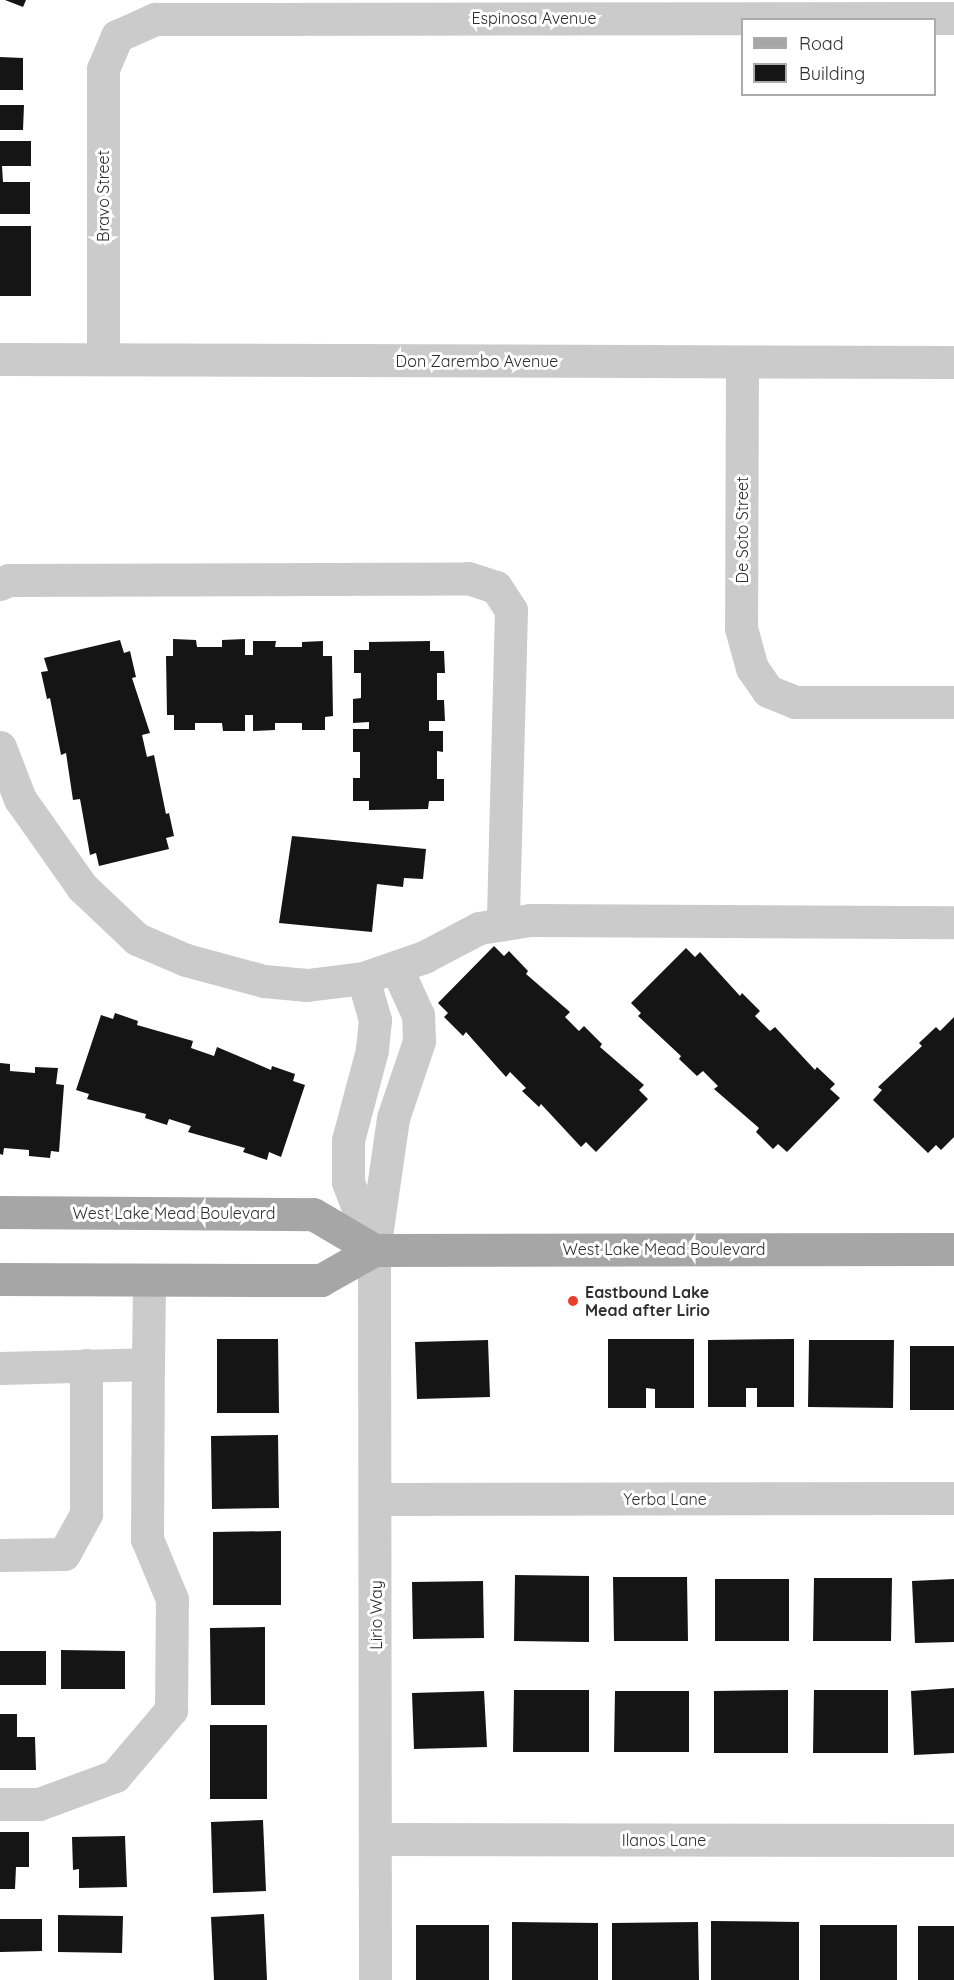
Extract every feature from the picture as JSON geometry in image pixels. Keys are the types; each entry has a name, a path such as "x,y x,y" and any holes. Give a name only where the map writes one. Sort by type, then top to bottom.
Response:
{"main road":[{"name":"West Lake Mead Boulevard","path":"0,1212 313,1214 374,1250"},
{"name":"West Lake Mead Boulevard","path":"0,1279 321,1280 374,1250 954,1249"}],"street":[{"name":"Espinosa Avenue","path":"117,36 155,19 741,18"},
{"name":"Espinosa Avenue","path":"936,18 954,18"},
{"name":"Bravo Street","path":"104,359 103,69 117,36"},
{"name":"Don Zarembo Avenue","path":"0,359 954,362"},
{"name":"De Soto Street","path":"742,362 741,628 752,668 768,691 795,702 954,702"},
{"path":"0,584 9,580 468,578 496,587 511,610 503,924"},
{"path":"0,747 5,783 20,799 82,887 137,939 186,960 264,981 307,985 363,978 424,957 479,928 530,920 954,922"},
{"path":"374,1250 393,1118 419,1041 418,1015 396,967"},
{"path":"363,978 375,1020 372,1050 354,1106 348,1140 348,1182 374,1250"},
{"path":"354,1106 393,1118"},
{"name":"Lirio Way","path":"374,1250 375,1980"},
{"path":"0,1804 39,1804 115,1776 171,1710 172,1599 147,1539 149,1280"},
{"path":"0,1368 148,1364"},
{"path":"0,1555 64,1554 87,1514 86,1365"},
{"name":"Yerba Lane","path":"376,1499 954,1498"},
{"name":"Ilanos Lane","path":"375,1839 954,1840"}],"building":[{"path":"5,0 26,0 23,7"},
{"path":"0,57 23,58 23,90 0,90"},
{"path":"0,105 24,105 23,130 0,130"},
{"path":"0,141 31,141 31,166 2,166 3,182 30,182 30,214 0,214"},
{"path":"0,226 31,226 31,296 0,296"},
{"path":"173,639 196,640 197,647 222,647 222,640 245,639 245,655 253,655 253,641 276,641 275,647 302,647 302,642 323,641 323,656 332,656 333,716 325,717 325,730 302,730 302,723 275,723 275,730 253,731 253,715 245,715 245,731 223,731 222,723 195,723 195,730 174,730 174,715 167,715 166,656 173,656"},
{"path":"120,640 124,653 130,651 136,677 132,678 150,733 142,735 147,757 154,755 166,814 169,813 174,836 166,838 169,849 99,866 96,853 90,855 80,799 73,800 66,753 61,755 50,698 47,699 41,672 48,671 44,658"},
{"path":"430,641 430,651 444,651 445,673 437,673 437,700 444,700 445,721 429,721 429,731 443,731 443,752 437,751 437,779 444,779 444,801 429,801 428,809 369,810 369,801 353,801 353,778 360,778 360,752 353,752 353,729 369,729 369,722 353,723 353,699 361,698 361,673 354,673 354,650 369,650 369,642"},
{"path":"292,836 426,849 423,879 404,878 403,887 377,884 372,932 279,923"},
{"path":"494,946 504,956 509,951 528,971 526,974 570,1012 565,1017 579,1031 584,1026 602,1044 600,1047 644,1085 639,1090 648,1099 596,1152 586,1142 581,1147 541,1104 539,1107 522,1091 526,1088 510,1072 506,1077 466,1032 463,1036 444,1017 448,1013 438,1003"},
{"path":"686,948 695,957 700,952 740,996 742,993 760,1011 755,1016 770,1031 775,1027 815,1070 817,1067 835,1084 830,1089 840,1098 787,1152 778,1144 773,1149 756,1132 759,1128 714,1089 718,1086 703,1071 697,1076 679,1059 681,1056 638,1016 641,1013 631,1003"},
{"path":"115,1013 138,1021 137,1025 193,1041 191,1048 214,1056 217,1047 271,1070 272,1066 295,1074 293,1081 305,1085 281,1157 269,1152 267,1160 243,1152 245,1148 188,1132 191,1126 169,1119 167,1125 145,1118 146,1114 87,1099 89,1094 76,1090 101,1015 113,1019"},
{"path":"954,1017 954,1137 941,1150 936,1145 928,1153 873,1100 882,1090 878,1087 922,1046 919,1043 936,1027 940,1031"},
{"path":"0,1063 10,1064 10,1071 35,1073 35,1067 58,1068 56,1084 64,1085 59,1152 51,1151 50,1158 29,1156 29,1150 4,1148 3,1155 0,1154"},
{"path":"217,1339 278,1339 279,1413 217,1413"},
{"path":"608,1339 694,1339 694,1408 655,1408 655,1389 646,1388 646,1408 608,1408"},
{"path":"794,1339 794,1407 757,1407 757,1388 746,1388 746,1407 708,1407 708,1340"},
{"path":"488,1340 490,1397 417,1399 415,1342"},
{"path":"809,1340 894,1340 893,1408 808,1407"},
{"path":"910,1346 954,1346 954,1410 910,1410"},
{"path":"278,1435 279,1508 212,1509 211,1436"},
{"path":"281,1531 281,1605 213,1605 213,1532"},
{"path":"515,1575 589,1576 589,1642 514,1641"},
{"path":"613,1577 687,1577 688,1641 614,1641"},
{"path":"814,1578 892,1578 891,1641 813,1641"},
{"path":"715,1579 789,1579 789,1641 715,1641"},
{"path":"954,1579 954,1642 915,1643 912,1581"},
{"path":"483,1581 484,1638 413,1639 412,1582"},
{"path":"265,1627 265,1705 211,1705 210,1628"},
{"path":"61,1650 125,1651 125,1689 61,1689"},
{"path":"0,1651 46,1651 46,1685 0,1685"},
{"path":"954,1688 954,1753 914,1755 911,1691"},
{"path":"514,1690 589,1690 589,1752 513,1752"},
{"path":"788,1690 788,1753 714,1753 714,1691"},
{"path":"814,1690 888,1690 888,1753 813,1753"},
{"path":"484,1691 487,1747 414,1749 412,1693"},
{"path":"615,1691 689,1691 689,1752 614,1752"},
{"path":"0,1714 17,1714 17,1737 35,1737 36,1770 0,1770"},
{"path":"210,1725 267,1725 267,1799 210,1799"},
{"path":"263,1820 266,1891 213,1893 211,1822"},
{"path":"0,1832 29,1832 29,1867 16,1867 15,1889 0,1889"},
{"path":"125,1836 127,1887 79,1888 79,1869 73,1870 72,1837"},
{"path":"264,1914 267,1980 214,1980 211,1917"},
{"path":"58,1915 123,1916 122,1953 58,1952"},
{"path":"0,1919 42,1919 42,1951 0,1952"},
{"path":"711,1921 799,1922 799,1980 711,1980"},
{"path":"512,1922 598,1923 598,1980 512,1980"},
{"path":"698,1922 699,1980 612,1980 612,1923"},
{"path":"416,1925 489,1925 489,1980 416,1980"},
{"path":"820,1925 897,1925 897,1980 820,1980"},
{"path":"918,1926 954,1926 954,1980 918,1980"}],"place":[{"name":"Eastbound Lake Mead after Lirio","path":"573,1301"}]}
